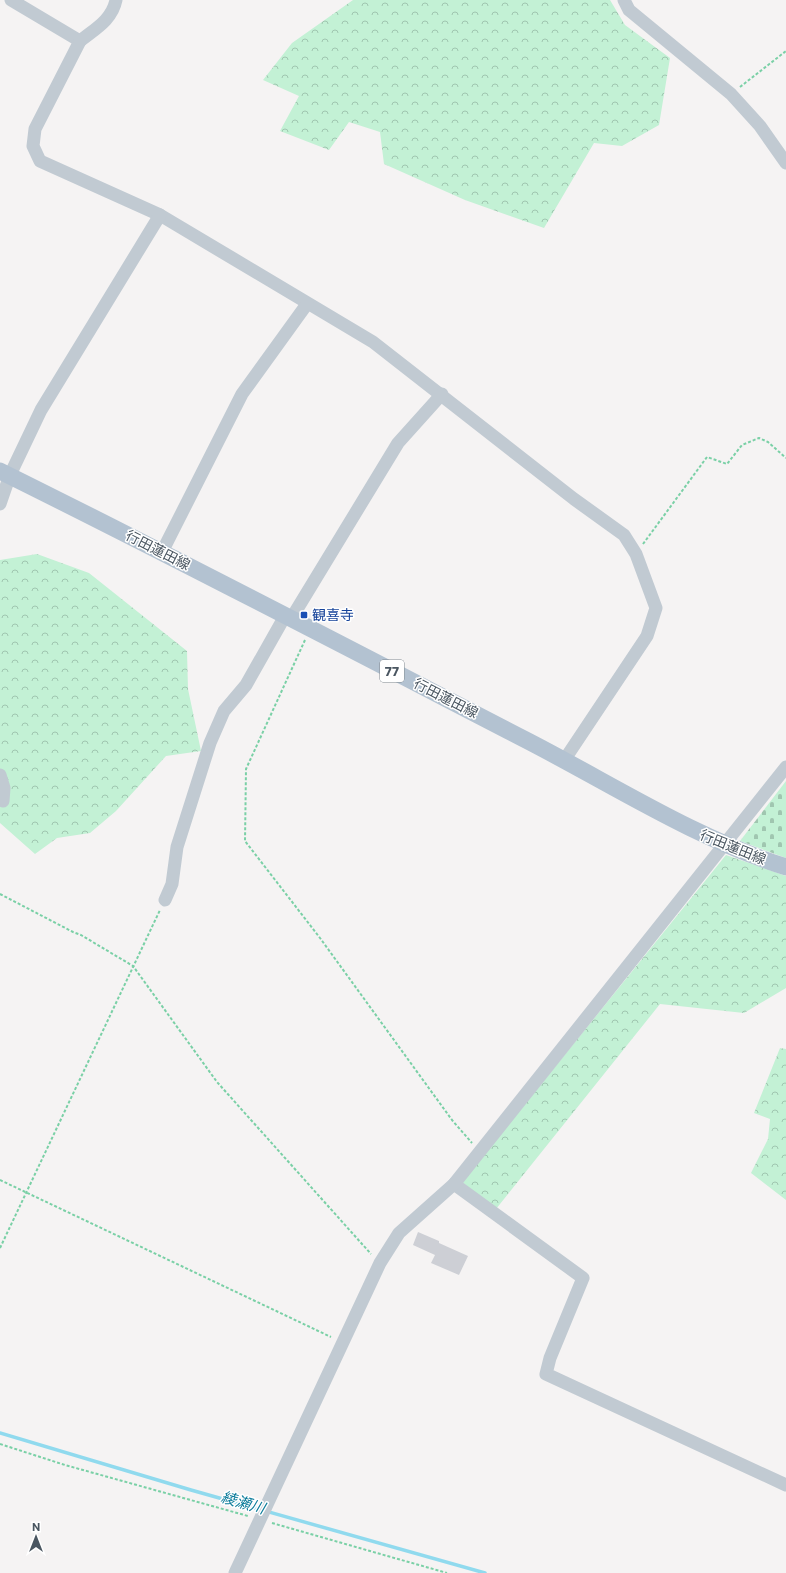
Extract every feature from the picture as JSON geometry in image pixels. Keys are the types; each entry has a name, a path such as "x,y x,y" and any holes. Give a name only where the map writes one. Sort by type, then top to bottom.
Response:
{"main road":[{"name":"行田蓮田線","path":"5,473 565,759 690,829 725,845 786,867"}],"street":[{"path":"11,0 80,41"},
{"path":"116,0 115,7 107,20 80,41 35,129 33,146 40,161 160,215 373,342 624,535 636,554 656,608 647,636 565,759"},
{"path":"624,0 629,10 731,94 760,126 786,163"},
{"path":"0,504 5,473 41,410 160,215"},
{"path":"162,552 242,394 307,304"},
{"path":"165,900 172,884 176,847 210,743 224,711 246,685 398,443 442,394"},
{"path":"235,1573 380,1263 399,1233 454,1184 786,767"},
{"path":"0,775 4,788 4,801"},
{"path":"454,1184 583,1278 550,1358 546,1374 786,1486"}],"path":[{"path":"731,94 786,51"},
{"path":"636,554 707,457 727,464 742,445 759,438 768,442 786,458"},
{"path":"310,629 246,769 245,841 320,938 452,1120 479,1151"},
{"path":"0,894 72,932 81,935 134,966 217,1082 380,1263"},
{"path":"0,1248 165,900"},
{"path":"0,1180 342,1342"},
{"path":"0,1444 65,1465 447,1573"}],"green space":[{"path":"353,0 610,0 625,25 670,58 659,125 622,146 594,143 544,228 465,200 384,164 380,132 349,122 329,150 280,131 299,96 263,80 292,43"},
{"path":"37,554 89,573 187,651 188,689 201,751 166,756 116,811 90,833 57,838 35,854 0,823 0,560"},
{"path":"786,781 786,858 740,841"},
{"path":"726,855 786,876 786,988 744,1013 660,1004 496,1209 462,1182"},
{"path":"780,1048 786,1049 786,1200 751,1173 768,1139 770,1119 754,1113"}],"building":[{"path":"418,1232 468,1256 459,1275 431,1263 435,1255 413,1245"}],"waterway":[{"name":"綾瀬川","path":"0,1433 191,1490 485,1573"}],"place":[{"name":"観喜寺","path":"304,615"}]}
